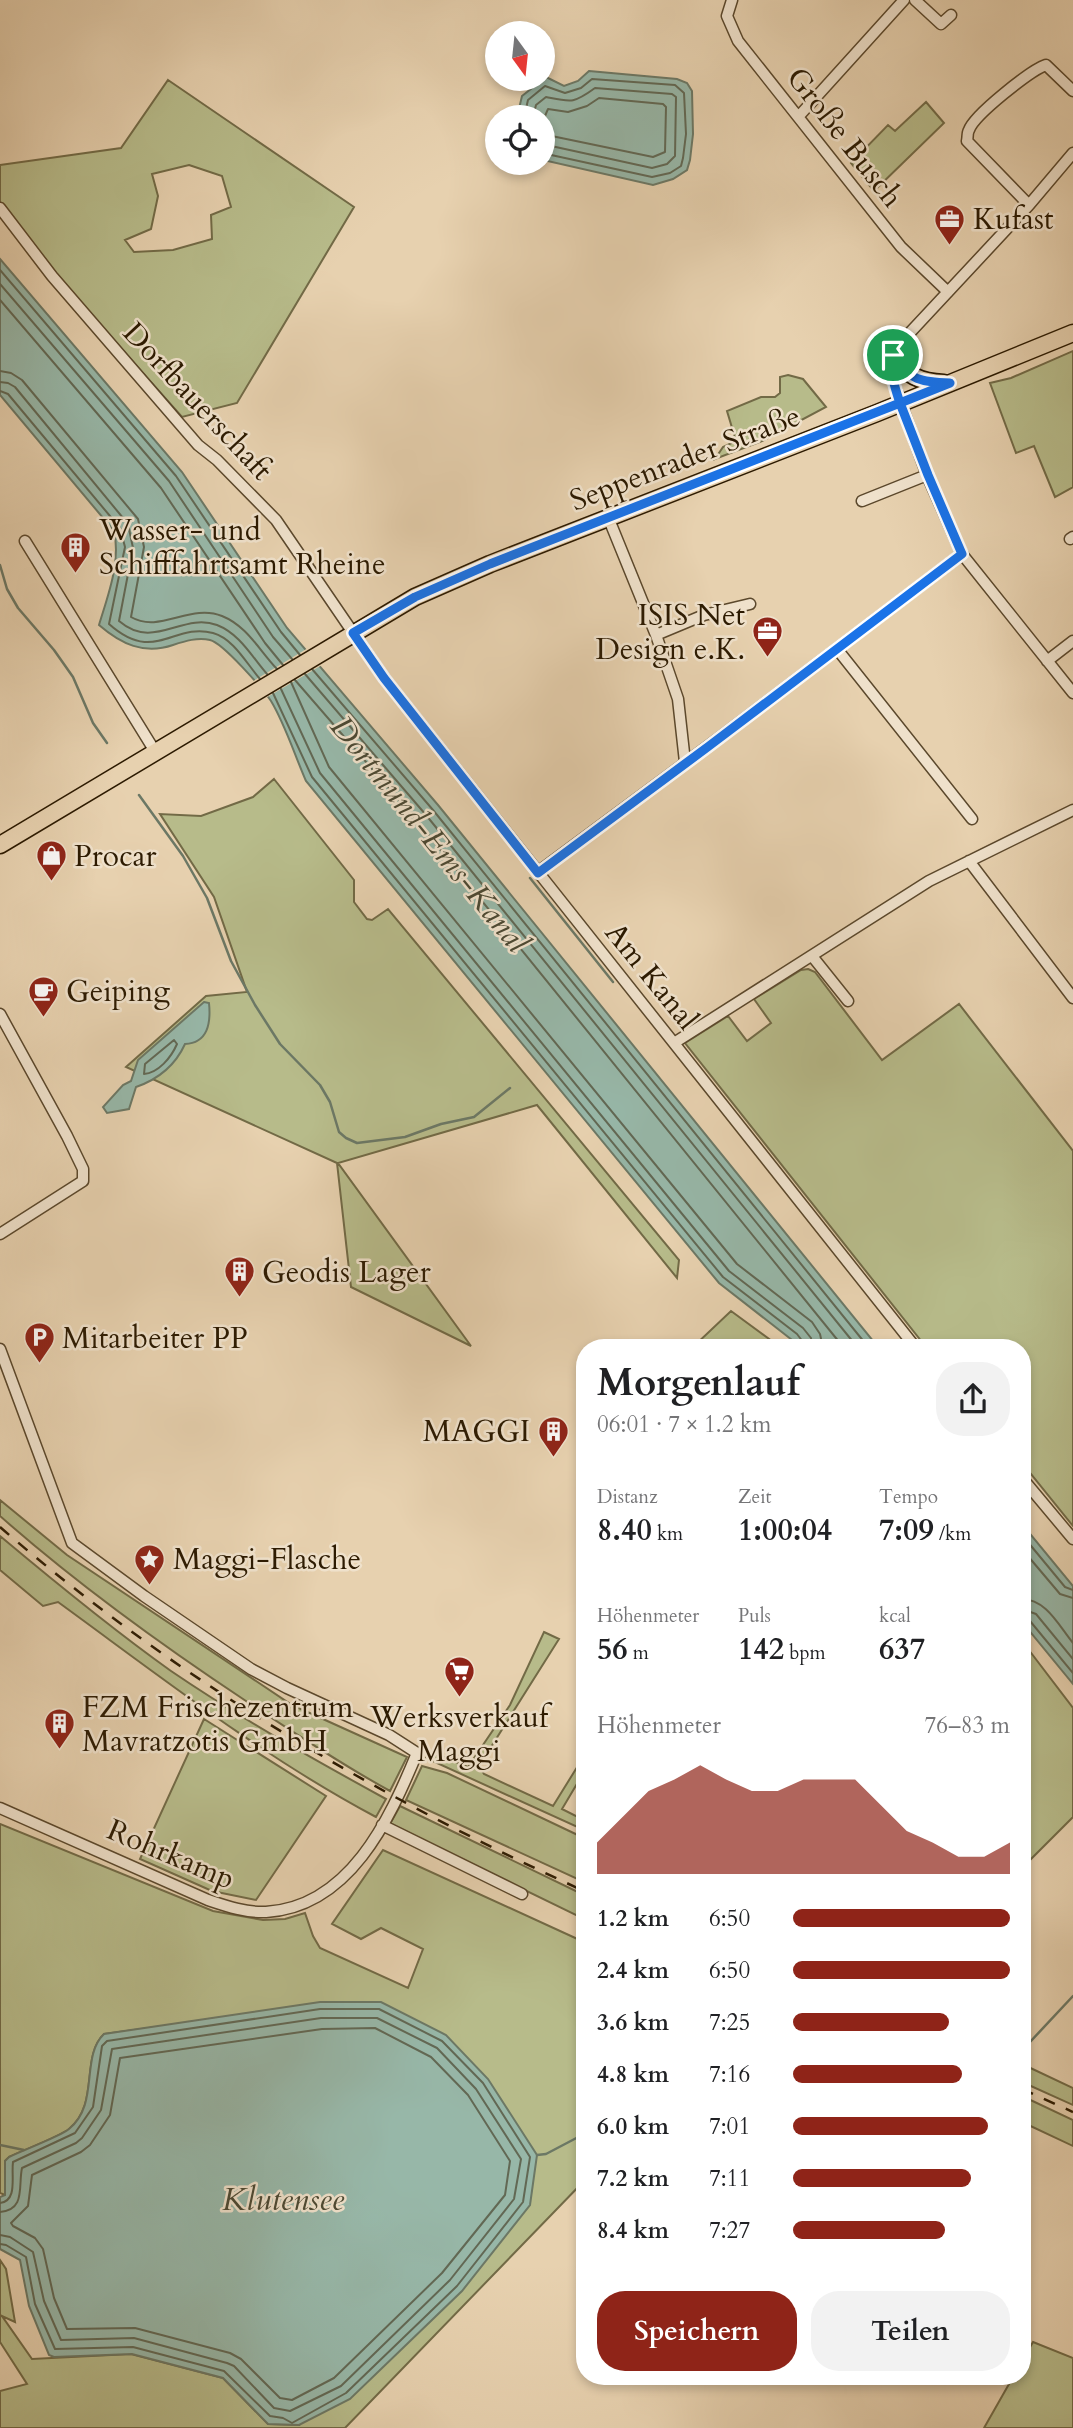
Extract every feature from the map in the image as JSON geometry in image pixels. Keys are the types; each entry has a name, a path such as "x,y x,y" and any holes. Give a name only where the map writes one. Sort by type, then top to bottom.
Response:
{"main road":[{"name":"Seppenrader Straße","path":"156,752 415,597 490,564 1073,333"},
{"path":"893,355 901,369 912,378 931,383 950,383"},
{"path":"0,845 156,752"}],"street":[{"name":"Große Busch","path":"732,0 727,16 738,41 901,247 948,292"},
{"path":"799,116 904,0"},
{"path":"915,0 941,24 951,15"},
{"path":"1029,205 967,141 969,128 1034,69 1046,65 1073,91"},
{"path":"1073,153 1029,205 904,339 893,355 891,364 900,403 962,554 1073,694"},
{"name":"Dorfbauerschaft","path":"0,208 52,276 198,445 217,460 276,520 353,633"},
{"path":"862,501 928,475"},
{"path":"608,517 656,635 678,699 685,762"},
{"path":"25,541 156,752"},
{"path":"538,873 962,554"},
{"path":"656,635 704,615 750,604"},
{"name":"Am Kanal","path":"353,633 384,678 909,1339"},
{"path":"1047,661 1073,641"},
{"path":"837,649 972,819"},
{"path":"674,1043 929,881 1073,810"},
{"path":"969,860 1073,998"},
{"path":"812,956 848,1001"},
{"path":"0,1014 83,1169 83,1181 0,1234"},
{"name":"Rohrkamp","path":"0,1349 72,1543 251,1669 388,1735 417,1754 382,1825 358,1863 338,1883 307,1903 264,1912 234,1908 208,1900 0,1808"},
{"path":"1031,1489 1073,1539"},
{"path":"382,1825 522,1894"}],"green space":[{"path":"168,80 354,207 237,403 182,417 53,272 0,203 0,165 121,148","holes":["189,165 222,176 231,207 211,215 212,239 173,250 134,252 125,240 151,229 158,196 152,174"]},
{"path":"926,102 944,123 874,191 851,163 888,125 895,131"},
{"path":"1073,351 1073,487 1055,497 1034,446 1016,453 990,383 1011,378"},
{"path":"788,375 803,379 826,407 762,441 715,459 723,447 736,441 727,411 761,397 775,397 780,393 780,377"},
{"path":"274,779 354,880 354,902 367,919 372,920 388,909 679,1260 677,1278 537,1105 338,1163 471,1346 351,1287 337,1163 126,1067 206,996 247,992 214,897 160,814 201,816 253,797"},
{"path":"801,970 815,972 882,1060 959,1004 1073,1151 1073,1526 1031,1474 1031,1339 920,1339 685,1043 728,1016 747,1041 771,1023 754,999"},
{"path":"731,1311 769,1339 701,1339"},
{"path":"0,1500 67,1555 292,1705 407,1757 390,1791 264,1713 120,1613 0,1516"},
{"path":"0,1536 127,1639 171,1671 277,1738 386,1799 376,1817 293,1769 253,1742 58,1602 43,1606 0,1570"},
{"path":"544,1632 559,1639 479,1766 484,1774 553,1806 576,1769 576,1785 562,1809 576,1816 576,1826 426,1758 429,1751 468,1767 510,1705"},
{"path":"1031,1653 1073,1708 1073,1817 1031,1859"},
{"path":"204,1719 326,1796 256,1900 212,1891 140,1859"},
{"path":"422,1766 447,1773 576,1834 576,1878 406,1800"},
{"path":"400,1806 576,1891 576,1915 390,1824"},
{"path":"0,1824 213,1911 263,1920 285,1919 305,1913 320,1948 408,1988 423,1949 381,1928 361,1939 332,1924 383,1850 576,1938 576,2189 345,2428 0,2428 0,2391 27,2384 0,2342 0,2260 6,2269 15,2322 2,2316 32,2359 131,2354 223,2378 268,2424 299,2425 201,2021 104,2034 93,2055 84,2107 78,2119 64,2132 9,2157 5,2161 5,2195 0,2193"},
{"path":"1031,2068 1073,2088 1073,2105 1031,2086"},
{"path":"1031,2100 1073,2120 1073,2146 1031,2126"},
{"path":"1033,2342 1073,2358 1073,2428 984,2428 1008,2385 1031,2385"}],"water":[{"path":"589,71 677,79 687,83 692,91 693,134 687,170 673,179 653,185 555,163 555,105 520,105 522,96 528,91 555,91 555,82 564,86 578,81"},
{"name":"Dortmund-Ems-Kanal","path":"0,259 182,472 287,628 438,805 872,1339 791,1339 719,1283 306,781 271,701 233,657 216,643 205,639 152,649 133,646 116,638 99,625 115,566 114,531 0,395"},
{"path":"204,1002 209,1003 209,1018 203,1036 193,1043 185,1044 176,1059 159,1076 136,1087 129,1109 107,1113 103,1107 123,1085 131,1081 138,1060"},
{"path":"1031,1535 1073,1586 1073,1684 1031,1633"},
{"name":"Klutensee","path":"320,2002 381,2002 446,2035 488,2079 537,2155 530,2205 462,2291 350,2399 299,2425 268,2424 223,2378 132,2354 49,2355 29,2306 20,2260 0,2249 0,2197 5,2195 5,2161 64,2132 78,2119 84,2107 93,2055 104,2034"}],"pier":[{"path":"308,648 322,665 264,699 250,683"}],"waterway":[{"path":"0,565 7,589 18,608 73,677 93,723 107,743"},
{"path":"139,795 183,856 207,898 231,961 255,1005 280,1044 320,1085 330,1102 339,1132 346,1138 357,1143 405,1137 441,1124 474,1117 510,1088"},
{"path":"530,878 613,982"},
{"path":"1031,2041 1073,1996"},
{"path":"537,2155 546,2154 576,2138"},
{"path":"0,2145 24,2150"}],"railway":[{"path":"0,1527 136,1634 206,1684 279,1730 429,1815 576,1887"},
{"path":"1031,2093 1073,2112"}],"place":[{"name":"Kufast","path":"950,246"},
{"name":"Wasser- und Schifffahrtsamt Rheine","path":"76,574"},
{"name":"ISIS Net Design e.K.","path":"768,659"},
{"name":"Procar","path":"51,883"},
{"name":"Geiping","path":"43,1018"},
{"name":"Geodis Lager","path":"239,1299"},
{"name":"Mitarbeiter PP","path":"39,1365"},
{"name":"MAGGI","path":"553,1458"},
{"name":"Maggi-Flasche","path":"150,1586"},
{"name":"Werksverkauf Maggi","path":"459,1698"},
{"name":"FZM Frischezentrum Mavratzotis GmbH","path":"59,1751"}],"route":[{"path":"893,355 892,373 900,403 490,564 415,597 353,633 384,678 538,873 962,554 900,403 950,383 931,383 912,378 901,369 893,355"}]}
